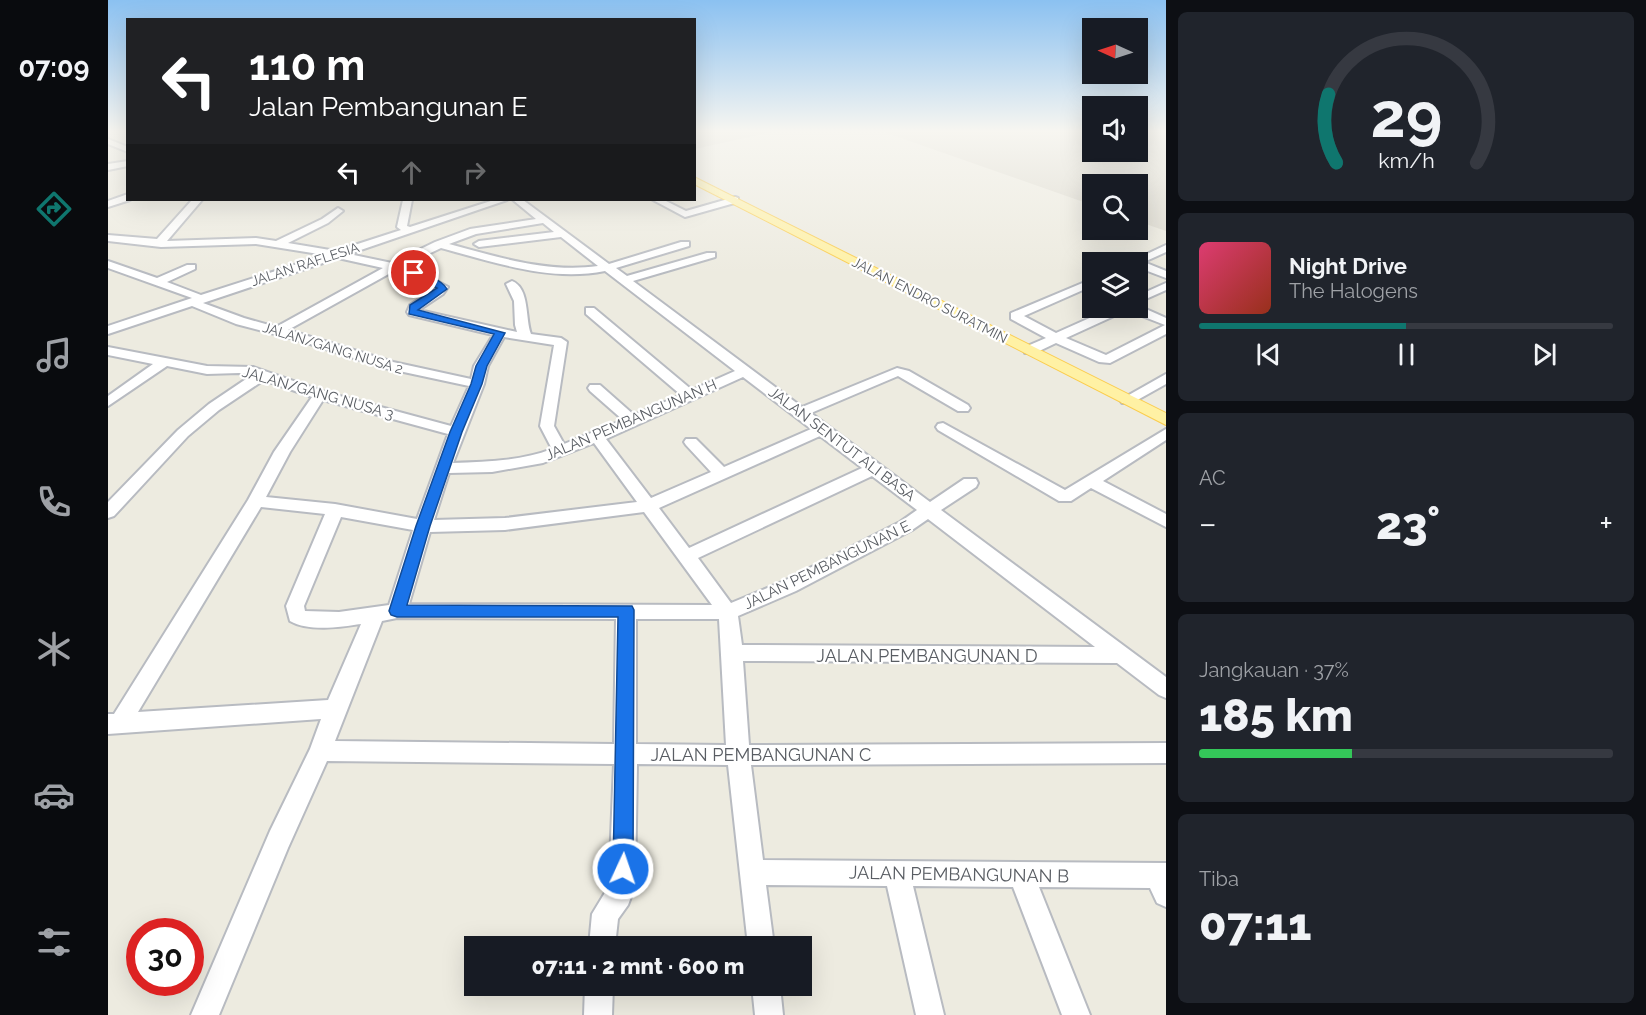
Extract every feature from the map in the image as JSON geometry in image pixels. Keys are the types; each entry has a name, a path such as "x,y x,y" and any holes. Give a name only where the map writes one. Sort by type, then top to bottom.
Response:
{"main road":[{"name":"JALAN ENDRO SURATMIN","path":"696,181 1166,420"}],"street":[{"path":"108,204 126,198"},
{"path":"660,201 686,214 735,200"},
{"path":"160,242 196,201"},
{"path":"405,229 406,201"},
{"name":"JALAN RAFLESIA","path":"108,324 193,299 486,201"},
{"name":"JALAN RAFLESIA","path":"405,229 499,201"},
{"name":"JALAN SENTUT ALI BASA","path":"519,201 1166,689"},
{"path":"276,245 324,221 338,211"},
{"path":"279,330 439,244 474,231 546,220"},
{"path":"479,244 563,234"},
{"path":"108,238 160,242 165,245 246,240 393,267 414,273 442,287 439,292 414,307 413,312 500,333 561,342 547,426 561,452"},
{"path":"1153,240 1166,247"},
{"path":"439,244 483,256 562,272 607,268 685,244"},
{"path":"1148,257 1166,247"},
{"path":"623,281 711,255"},
{"name":"JALAN/GANG NUSA 2","path":"108,264 157,282 240,321 279,330 390,365 477,384"},
{"path":"157,282 191,267"},
{"path":"1148,268 1166,275"},
{"path":"512,285 520,301 521,325 526,338"},
{"path":"1148,295 1166,286"},
{"path":"1082,289 1016,315 1018,319 1056,339 1096,357 1107,359 1166,329"},
{"name":"JALAN RAFLESIA","path":"108,330 168,307"},
{"path":"590,311 691,396"},
{"path":"1148,314 1166,322"},
{"path":"1030,350 1100,318"},
{"path":"397,611 423,526 456,432 477,384 481,366 500,333"},
{"name":"JALAN/GANG NUSA 3","path":"108,351 216,371 244,369 320,394 456,432"},
{"path":"108,402 164,362"},
{"name":"JALAN PEMBANGUNAN H","path":"443,468 534,461 597,437 746,371"},
{"path":"800,413 897,372 963,408"},
{"path":"109,509 183,433 214,408 262,375"},
{"path":"1127,400 1166,378"},
{"path":"595,388 632,421"},
{"path":"114,723 256,501 282,452 320,394"},
{"path":"943,427 1062,496 1067,496 1166,434"},
{"path":"256,501 335,510 423,526 528,522 650,505 822,430"},
{"path":"597,437 728,612 733,653 738,755 760,936"},
{"path":"691,442 722,474"},
{"path":"687,556 874,469"},
{"path":"1091,481 1166,521"},
{"name":"JALAN PEMBANGUNAN E","path":"335,510 295,606 297,616 300,618 339,620 397,611 728,612 790,586 878,541 930,512 970,483"},
{"path":"603,936 604,914 619,896 622,886 626,610"},
{"path":"205,1015 279,840 320,752 335,709 375,615"},
{"name":"JALAN PEMBANGUNAN D","path":"733,653 1121,656"},
{"path":"114,723 335,709"},
{"name":"JALAN PEMBANGUNAN C","path":"320,752 738,755 1166,753"},
{"name":"JALAN PEMBANGUNAN B","path":"753,872 1021,874 1163,882"},
{"path":"897,873 930,1015"},
{"path":"1021,874 1076,1015"},
{"path":"598,1015 599,996"},
{"path":"767,996 769,1015"}],"shaded area":[{"path":"1016,178 1082,178 1082,201"},
{"path":"1148,178 1166,178 1166,231 1148,225"}],"route":[{"path":"414,273 440,285 442,289 414,307 413,312 500,333 481,366 477,384 456,432 423,526 397,611 626,610 623,869"}]}
